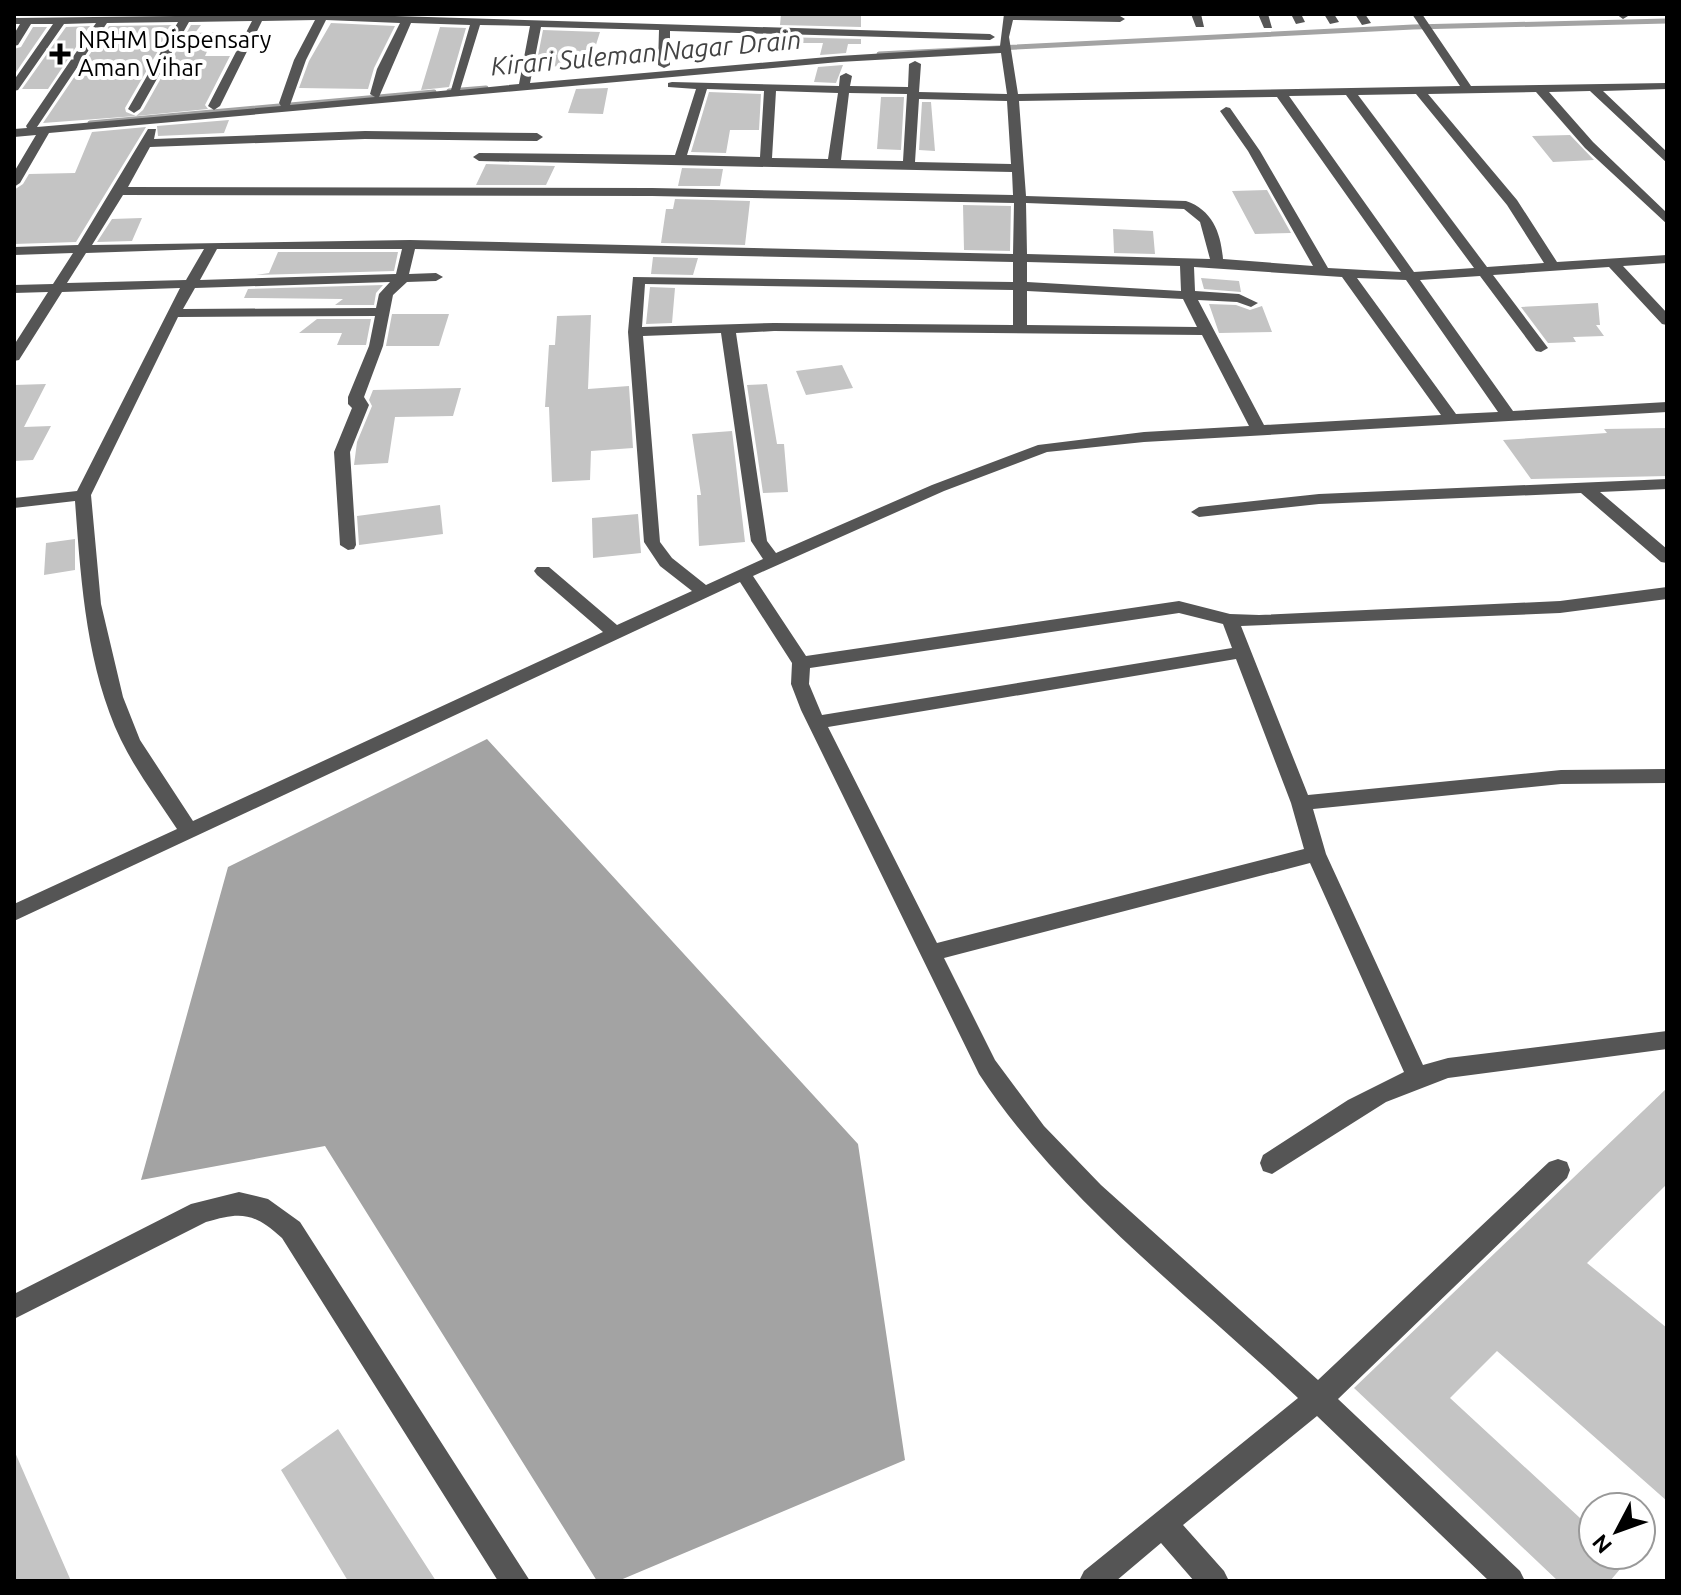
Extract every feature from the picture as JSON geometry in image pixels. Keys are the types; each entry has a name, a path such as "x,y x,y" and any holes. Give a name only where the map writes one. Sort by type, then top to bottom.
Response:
{"street":[{"path":"1263,14 1268,26"},
{"path":"14,21 230,16 476,22 524,19 536,24 764,30 1004,44"},
{"path":"1020,327 1020,199 1013,98 1004,44 1009,16 1119,17 1123,32"},
{"path":"214,106 259,17"},
{"path":"285,103 300,60 322,17"},
{"path":"14,183 38,128 105,18"},
{"path":"134,109 186,18"},
{"path":"14,88 61,20"},
{"path":"376,94 383,69 407,20"},
{"path":"14,43 27,21"},
{"path":"455,88 476,22"},
{"path":"1422,22 1467,88"},
{"path":"524,83 536,24"},
{"path":"664,65 665,26"},
{"path":"761,45 764,30"},
{"path":"14,133 38,128 597,82 1004,44"},
{"path":"909,165 915,64"},
{"path":"834,163 843,89 849,67"},
{"path":"597,82 843,89 1013,98 1667,86"},
{"path":"680,159 702,87"},
{"path":"766,161 770,88"},
{"path":"1594,88 1667,159"},
{"path":"1540,89 1589,145 1667,220"},
{"path":"1419,90 1512,203 1554,268"},
{"path":"1349,91 1541,348"},
{"path":"1280,92 1509,416"},
{"path":"1226,111 1254,151 1324,273"},
{"path":"14,357 20,337 59,287 159,119"},
{"path":"146,143 365,135 537,137"},
{"path":"479,157 1017,168"},
{"path":"118,191 481,189 1186,205 1205,218 1215,239 1217,263"},
{"path":"14,251 213,245 410,244 1217,263 1348,276 1410,276 1667,259"},
{"path":"348,545 342,452 361,405 356,404 356,397 376,346 386,294 401,280 410,244"},
{"path":"188,830 131,741 114,697 92,604 83,495 173,313 213,245"},
{"path":"1187,262 1188,295 1259,430"},
{"path":"1614,264 1667,321"},
{"path":"1348,276 1452,420"},
{"path":"14,289 436,277"},
{"path":"704,592 666,562 652,542 635,332 638,280 1020,286 1239,298 1251,303"},
{"path":"173,313 384,312"},
{"path":"635,332 1020,327 1207,331"},
{"path":"728,329 759,541 773,561"},
{"path":"14,913 743,574 938,488 1044,448 1144,437 1667,407"},
{"path":"1199,512 1319,499 1667,484"},
{"path":"1583,486 1667,558"},
{"path":"14,503 83,495"},
{"path":"543,571 615,633"},
{"path":"743,574 801,663 800,684 816,722 987,1067 1011,1106 1053,1155 1319,1398 1510,1581"},
{"path":"801,663 1151,609 1191,607 1230,620 1560,607 1667,593"},
{"path":"1230,620 1301,803 1316,854 1416,1074"},
{"path":"816,722 1243,652"},
{"path":"1301,803 1561,777 1667,776"},
{"path":"932,953 1316,854"},
{"path":"1272,1163 1374,1096 1416,1074 1667,1040"},
{"path":"1094,1581 1319,1398 1558,1170"},
{"path":"14,1307 200,1212 227,1204 252,1204 272,1211 291,1230 515,1581"},
{"path":"1162,1523 1214,1581"}],"shaded area":[{"path":"487,739 858,1144 905,1460 618,1581 597,1581 325,1146 141,1180 228,867"}],"building":[{"path":"781,14 861,14 861,27 780,25"},
{"path":"331,23 395,26 374,68 368,89 299,88 309,61"},
{"path":"173,25 125,108 126,112 136,116 43,123 109,26"},
{"path":"191,25 201,25 195,33 216,32 205,56 230,56 205,105 208,109 136,116 143,110"},
{"path":"90,26 48,89 22,89 66,27"},
{"path":"33,27 47,27 14,75 14,49 21,47"},
{"path":"440,27 466,28 449,87 421,90"},
{"path":"543,30 600,32 589,67 536,66"},
{"path":"779,37 861,39 861,44 848,44 846,53 820,55 823,43 779,43"},
{"path":"843,65 836,83 814,82 818,67"},
{"path":"608,88 603,114 568,113 576,89"},
{"path":"709,92 761,94 759,130 730,130 726,153 691,152"},
{"path":"881,97 904,97 901,150 877,149"},
{"path":"922,102 931,102 935,151 919,150"},
{"path":"229,120 224,133 158,136 157,126"},
{"path":"146,127 76,242 14,244 14,190 23,184 29,174 75,173 92,132"},
{"path":"1570,135 1594,160 1553,162 1532,136"},
{"path":"486,164 555,166 546,185 476,185"},
{"path":"682,168 723,169 720,186 678,186"},
{"path":"1267,190 1291,233 1255,234 1232,191"},
{"path":"675,199 750,201 745,245 661,243 666,209 673,209"},
{"path":"963,205 1011,206 1010,251 964,250"},
{"path":"142,218 132,241 97,242 112,219"},
{"path":"1113,229 1153,231 1155,254 1114,253"},
{"path":"278,252 398,252 394,271 256,275 269,273"},
{"path":"653,257 698,258 693,275 651,274"},
{"path":"1201,278 1239,281 1241,292 1204,289"},
{"path":"383,285 376,293 374,305 335,305 343,299 244,298 248,289"},
{"path":"650,287 675,288 672,323 646,324"},
{"path":"1598,303 1600,325 1596,325 1604,336 1573,337 1576,342 1548,343 1521,307"},
{"path":"1209,304 1236,305 1250,310 1262,306 1272,332 1219,333"},
{"path":"392,314 449,314 439,346 386,346"},
{"path":"591,315 588,389 629,386 633,448 591,451 590,480 552,482 549,407 545,407 549,345 555,345 557,316"},
{"path":"317,319 371,319 366,345 337,345 342,333 299,333"},
{"path":"842,365 853,388 806,395 796,371"},
{"path":"46,384 24,427 51,426 33,460 14,461 14,385"},
{"path":"767,384 777,444 784,444 788,492 763,493 747,385"},
{"path":"461,388 453,416 395,417 388,463 354,465 357,442 372,406 369,400 373,390"},
{"path":"1667,428 1667,476 1531,479 1503,440 1607,433 1604,429"},
{"path":"732,431 745,542 699,546 697,495 701,495 692,434"},
{"path":"440,505 443,534 359,545 357,516"},
{"path":"638,514 641,553 593,558 592,518"},
{"path":"75,539 75,570 44,575 46,543"},
{"path":"1667,1088 1667,1184 1587,1263 1667,1328 1667,1501 1497,1351 1450,1398 1577,1515 1577,1571 1618,1571 1610,1581 1558,1581 1354,1388"},
{"path":"338,1429 436,1581 348,1581 281,1470"},
{"path":"14,1450 71,1581 14,1581"}],"waterway":[{"name":"Kirari Suleman Nagar Drain","path":"879,54 1413,27 1667,21"},
{"name":"Kirari Suleman Nagar Drain","path":"449,91 486,88"},
{"name":"Kirari Suleman Nagar Drain","path":"90,123 434,92"}],"place":[{"name":"NRHM Dispensary Aman Vihar","path":"60,54"}]}
